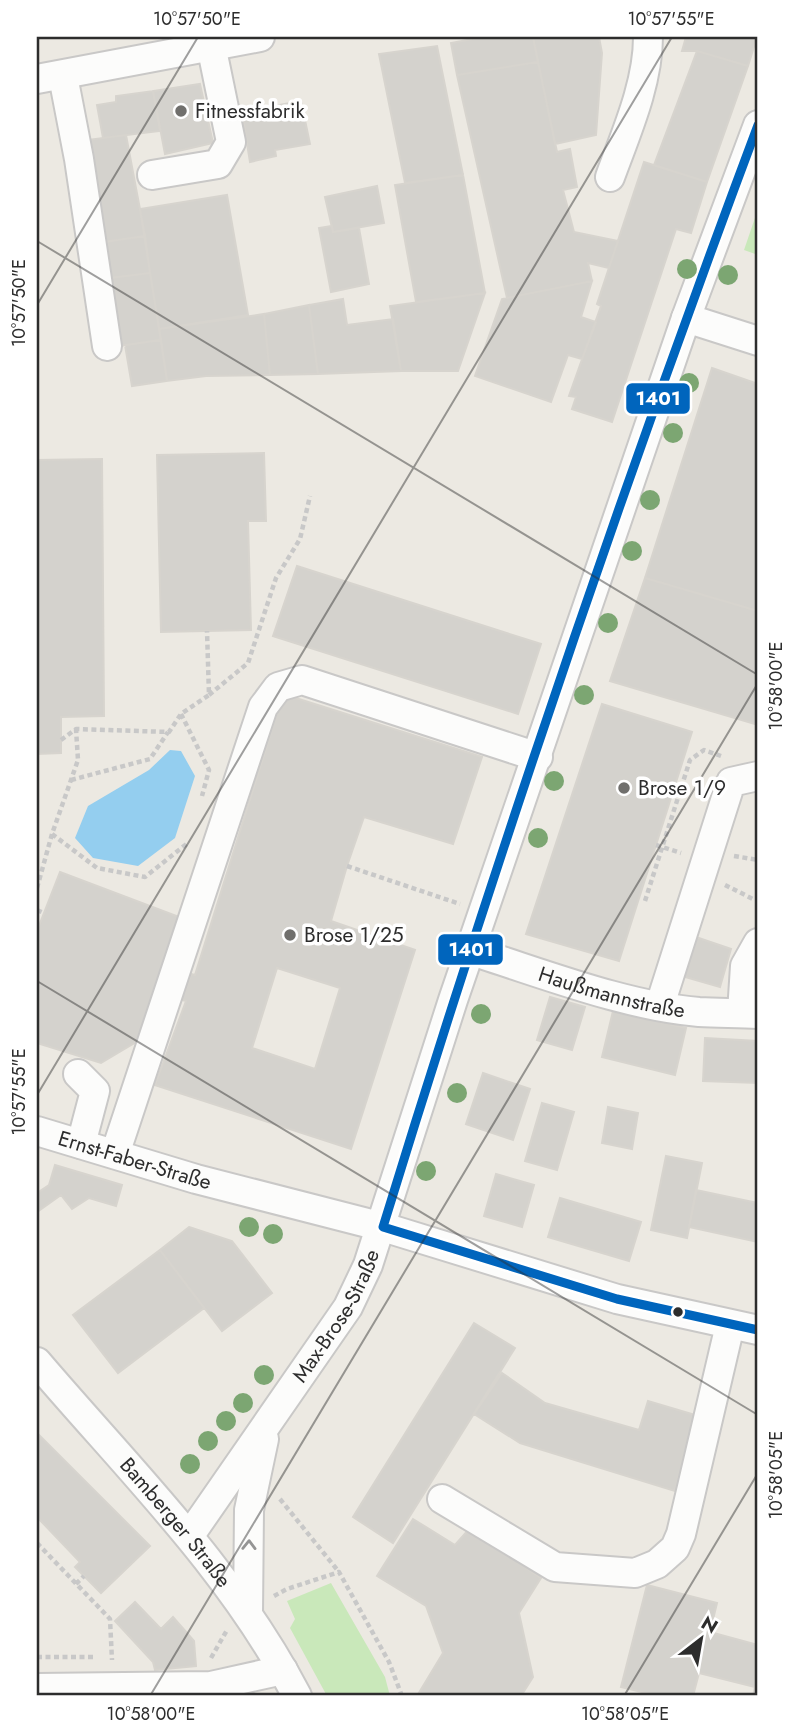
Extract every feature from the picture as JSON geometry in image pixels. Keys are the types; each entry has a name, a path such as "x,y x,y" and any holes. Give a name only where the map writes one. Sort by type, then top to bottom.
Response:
{"street":[{"path":"107,346 83,184 50,78 260,37"},
{"path":"610,177 632,117 648,52 648,37"},
{"path":"152,175 218,164 231,142 211,45"},
{"name":"Max-Brose-Straße","path":"190,1535 348,1307 383,1227 471,951 687,318 758,125"},
{"path":"687,318 758,341"},
{"path":"115,1154 263,707 278,687 302,680 538,757"},
{"path":"660,1004 731,782 758,776"},
{"path":"750,1013 745,966 758,943"},
{"name":"Haußmannstraße","path":"471,951 587,987 660,1004 698,1012 750,1013"},
{"path":"78,1074 95,1091 81,1144"},
{"name":"Ernst-Faber-Straße","path":"37,1131 383,1227 617,1299 758,1330"},
{"path":"442,1499 555,1567 635,1573 657,1564 674,1549 681,1534 730,1325"},
{"name":"Bamberger Straße","path":"37,1362 190,1535 248,1613 297,1696"},
{"name":"Max-Brose-Straße","path":"248,1613 249,1510 267,1426"},
{"path":"37,1688 102,1690 211,1686 283,1670"}],"path":[{"path":"70,780 150,759 181,714 248,663 276,578 300,539 310,496"},
{"path":"207,631 209,695"},
{"path":"181,714 209,770 199,806"},
{"path":"61,740 76,729 169,732"},
{"path":"37,888 51,834 78,760 76,729"},
{"path":"645,901 690,760 704,750 726,758"},
{"path":"51,834 97,868 145,877 189,842 192,830"},
{"path":"656,845 692,857"},
{"path":"744,859 758,860"},
{"path":"347,866 484,913"},
{"path":"37,910 44,913"},
{"path":"257,1472 339,1572 389,1662 402,1696"},
{"path":"37,1543 110,1619 102,1690"},
{"path":"209,1662 226,1630 248,1613 287,1589 339,1572"},
{"path":"76,1584 85,1576"}],"green space":[{"path":"758,209 758,255 744,250"},
{"path":"331,1583 385,1677 390,1696 327,1696 290,1628 295,1619 287,1601"}],"water":[{"path":"170,750 181,751 195,776 175,838 138,866 93,858 75,838 88,806 149,770"}],"building":[{"path":"483,37 533,37 538,62 457,75 451,43"},
{"path":"533,37 599,37 602,53 596,135 555,144"},
{"path":"686,37 757,37 748,66 697,51 682,51"},
{"path":"437,46 463,175 405,183 379,54"},
{"path":"697,51 748,66 707,182 654,165"},
{"path":"538,62 557,152 570,149 577,187 563,190 574,232 618,241 609,268 588,263 592,281 507,298 457,75"},
{"name":"Fitnessfabrik","path":"200,84 213,143 165,154 153,91"},
{"path":"153,91 160,131 103,138 97,105 116,102 116,96"},
{"path":"301,101 310,144 275,150 276,156 250,162 242,112"},
{"path":"126,135 145,236 104,242 87,140"},
{"path":"644,162 707,182 691,233 676,229 612,422 572,409 576,397 569,396 601,306 597,304"},
{"path":"463,175 485,293 416,302 395,185"},
{"path":"377,186 384,223 333,232 325,197"},
{"path":"227,195 248,315 159,329 140,209"},
{"path":"332,226 333,232 359,228 369,284 331,292 319,228"},
{"path":"145,236 150,273 110,278 104,242"},
{"path":"150,273 161,340 119,346 110,278"},
{"path":"592,281 581,317 596,322 582,359 568,355 551,402 475,376 502,299"},
{"path":"485,293 458,371 401,371 390,306"},
{"path":"343,299 347,325 393,319 401,371 318,374 309,305"},
{"path":"309,305 318,374 270,375 264,314"},
{"path":"264,314 270,375 206,376 167,381 159,329"},
{"path":"161,340 167,381 132,386 125,345"},
{"path":"712,368 758,384 758,611 645,578"},
{"path":"264,453 266,521 248,521 251,630 161,632 157,455"},
{"path":"102,459 104,716 61,717 61,753 37,754 37,460"},
{"path":"297,566 541,644 518,714 273,636"},
{"path":"645,578 758,611 758,725 610,681"},
{"name":"Brose 1/25","path":"283,694 482,757 453,844 364,817 347,866 331,921 415,950 351,1149 155,1085 186,1001 182,1000 191,974 195,975","holes":["277,968 340,988 315,1069 252,1048"]},
{"name":"Brose 1/9","path":"602,704 692,732 619,961 526,934"},
{"path":"60,872 182,918 136,1042 101,1063 37,1043 37,931"},
{"path":"687,934 731,949 720,987 675,974"},
{"path":"550,997 585,1007 572,1050 537,1040"},
{"path":"613,1011 686,1028 675,1075 602,1057"},
{"path":"705,1038 758,1041 758,1083 703,1081"},
{"path":"483,1073 530,1089 513,1140 466,1124"},
{"path":"542,1103 574,1112 557,1170 525,1161"},
{"path":"608,1107 638,1113 632,1149 602,1143"},
{"path":"666,1156 702,1163 687,1238 651,1230"},
{"path":"55,1165 122,1185 116,1206 89,1198 72,1209 61,1195 37,1212 37,1193 49,1185"},
{"path":"496,1174 534,1185 522,1227 484,1216"},
{"path":"696,1190 758,1203 758,1242 689,1227"},
{"path":"560,1198 641,1222 629,1261 548,1237"},
{"path":"189,1227 232,1241 272,1293 222,1331 160,1250"},
{"path":"160,1250 204,1308 118,1373 73,1315"},
{"path":"474,1323 515,1348 393,1543 353,1517"},
{"path":"502,1373 545,1403 639,1430 648,1401 695,1415 675,1491 520,1443 474,1414"},
{"path":"37,1433 150,1546 101,1593 75,1567 80,1562 37,1517"},
{"path":"413,1519 455,1545 469,1529 541,1578 519,1613 533,1677 521,1696 417,1696 443,1653 426,1606 377,1576"},
{"path":"647,1585 717,1603 710,1632 758,1645 758,1696 753,1696 755,1687 699,1673 693,1696 658,1696 621,1687"},
{"path":"135,1602 161,1629 173,1617 194,1641 196,1666 155,1670 153,1662 115,1621"}],"transit line":[{"name":"1401","path":"383,1227 562,673 658,398 758,125"},
{"name":"1401","path":"383,1227 617,1299 758,1330"}],"place":[{"name":"Fitnessfabrik","path":"181,111"},
{"name":"Brose 1/9","path":"624,788"},
{"name":"Brose 1/25","path":"290,935"}]}
